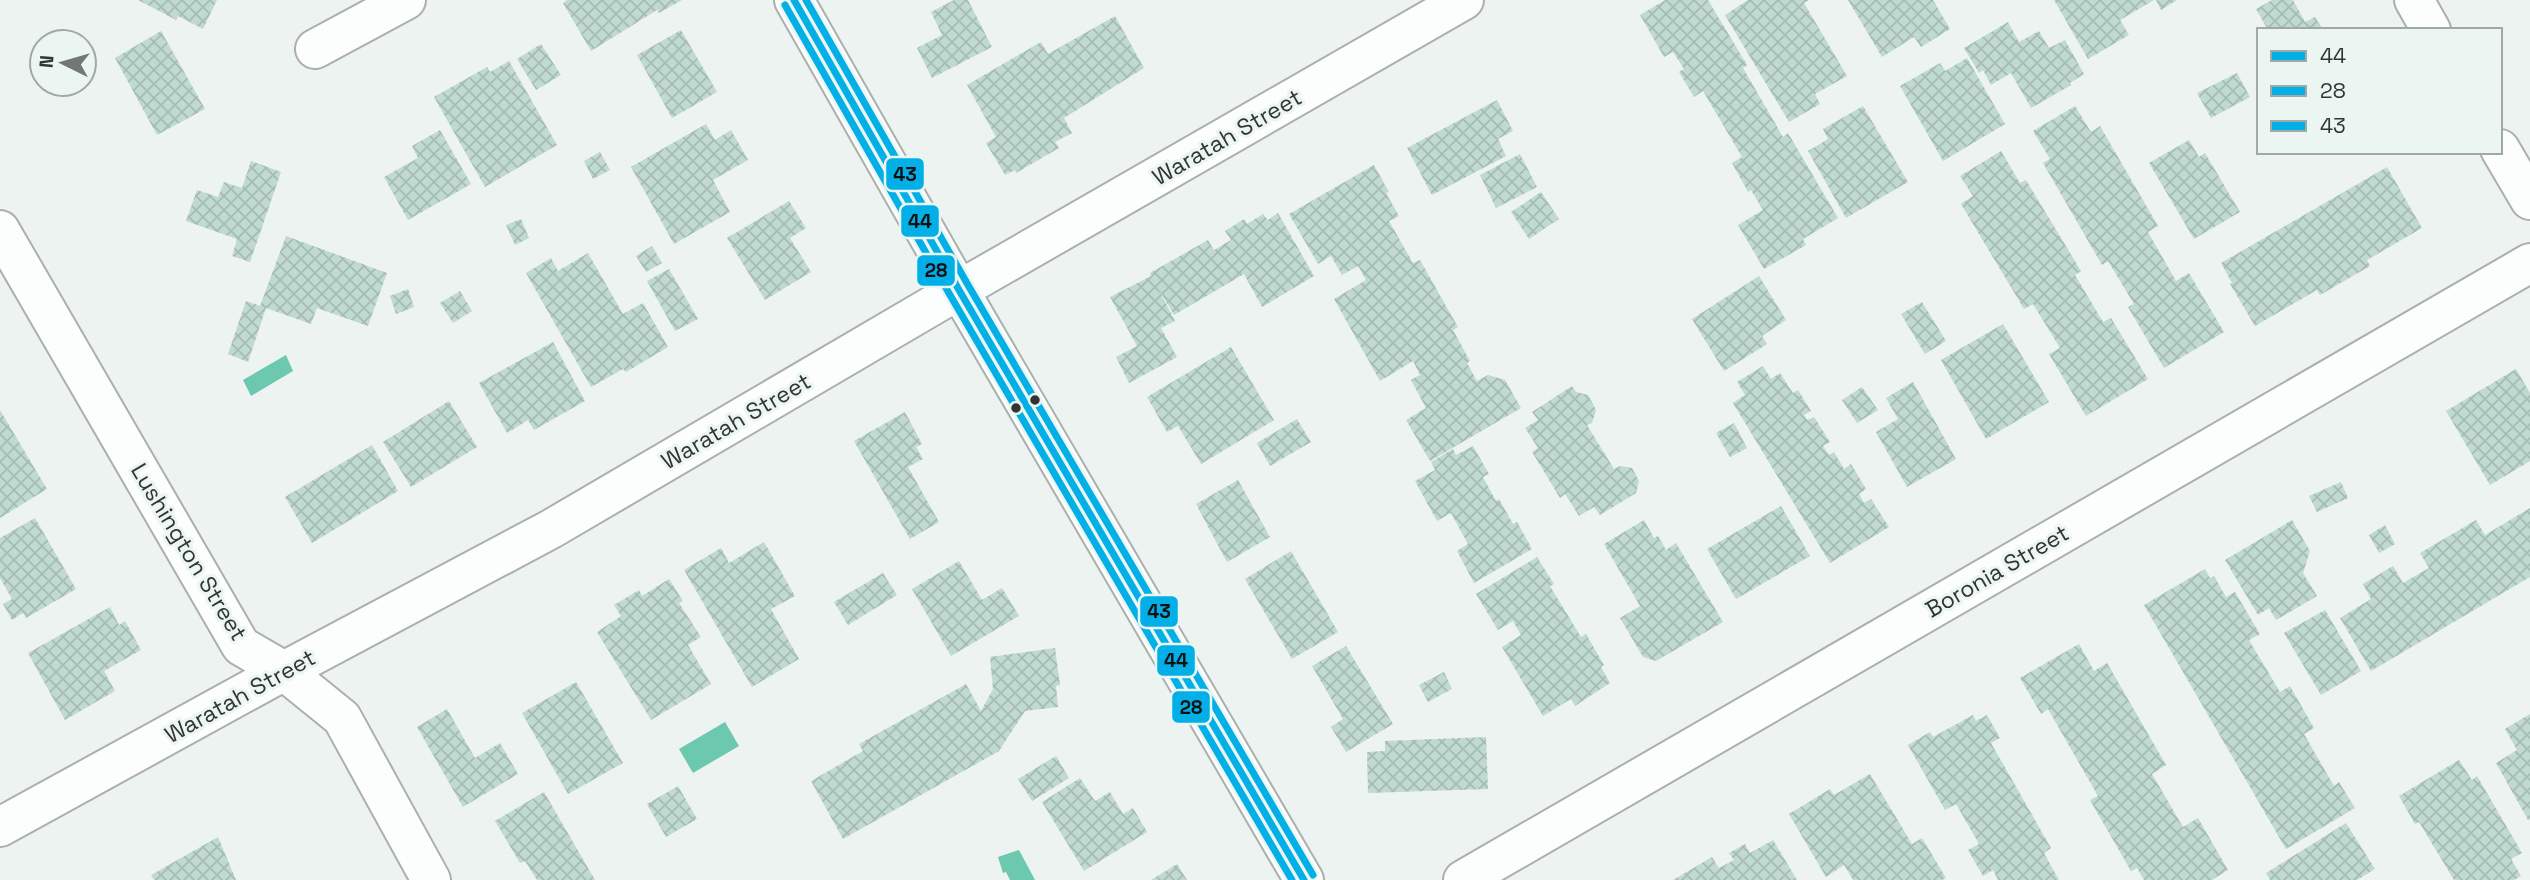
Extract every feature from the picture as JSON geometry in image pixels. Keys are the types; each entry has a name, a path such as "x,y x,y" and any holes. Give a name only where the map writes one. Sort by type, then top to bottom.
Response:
{"street":[{"path":"315,49 406,0"},
{"path":"794,0 959,290 1304,880"},
{"name":"Waratah Street","path":"0,827 284,671 551,529 959,290 1464,0"},
{"path":"2414,0 2430,28"},
{"path":"2502,152 2530,200"},
{"name":"Lushington Street","path":"0,230 241,646 284,671 342,718 431,880"},
{"name":"Boronia Street","path":"1463,880 2530,263"}],"shaded area":[{"path":"286,355 293,371 251,396 243,380"},
{"path":"725,722 739,746 693,773 679,749"},
{"path":"1019,850 1035,880 1010,880 1006,872 1003,873 998,857"}],"building":[{"path":"138,0 217,0 203,29 178,16 176,20"},
{"path":"567,0 682,0 659,13 657,10 591,51 563,3"},
{"path":"954,0 968,0 992,47 932,78 917,48 942,35 931,12"},
{"path":"1665,0 1708,0 1747,65 1743,68 1783,137 1788,133 1838,218 1803,239 1806,245 1764,269 1738,225 1763,210 1751,190 1748,192 1732,163 1742,157 1703,91 1694,97 1679,72 1684,69 1673,52 1664,57 1640,15"},
{"path":"1748,0 1809,0 1804,3 1847,76 1815,94 1820,104 1789,122 1725,15"},
{"path":"1848,0 1933,0 1950,29 1921,47 1914,37 1882,57"},
{"path":"2054,0 2154,0 2120,20 2129,35 2088,59"},
{"path":"2156,0 2177,0 2161,10"},
{"path":"2272,0 2293,0 2305,22 2315,17 2322,28 2267,28 2256,9"},
{"path":"1115,16 1144,68 1064,118 1072,133 1055,142 1059,148 1016,173 1015,170 1005,175 986,143 996,137 967,85 1041,42 1048,54"},
{"path":"2008,22 2019,42 2039,31 2049,48 2065,40 2084,74 2070,83 2071,85 2031,108 2011,73 1991,85 1983,70 1979,73 1964,48"},
{"path":"681,30 717,92 672,118 637,55"},
{"path":"161,31 205,109 157,135 115,58"},
{"path":"541,44 561,75 536,90 517,59"},
{"path":"1967,58 2005,124 1943,161 1900,86 1940,63 1945,71"},
{"path":"509,61 557,145 485,187 434,97 487,67 490,72"},
{"path":"2237,73 2250,97 2211,118 2197,93"},
{"path":"1497,100 1513,131 1498,139 1506,156 1432,195 1407,148"},
{"path":"1863,106 1908,182 1846,218 1808,151 1828,139 1823,129"},
{"path":"2075,106 2091,132 2100,126 2158,226 2148,232 2176,281 2189,273 2224,332 2164,368 2128,307 2134,304 2108,261 2102,265 2043,163 2050,159 2033,131"},
{"path":"706,124 715,140 731,130 748,160 713,180 730,212 674,244 631,167"},
{"path":"440,130 471,184 408,220 384,177 418,158 412,146"},
{"path":"2189,140 2199,157 2205,153 2240,212 2194,239 2149,163"},
{"path":"2001,151 2020,183 2026,180 2081,271 2075,275 2103,322 2111,318 2148,379 2086,416 2049,354 2060,348 2033,304 2024,309 1961,204 1973,196 1960,176"},
{"path":"600,152 610,170 593,179 584,161"},
{"path":"1520,154 1537,187 1496,208 1480,175"},
{"path":"251,161 281,172 250,262 232,256 237,239 186,221 197,190 218,197 224,182 242,188"},
{"path":"1374,165 1399,216 1389,221 1413,263 1420,260 1458,327 1453,330 1470,361 1467,363 1477,381 1488,375 1505,380 1521,408 1430,461 1406,420 1426,408 1411,380 1420,375 1413,361 1380,381 1334,299 1366,280 1358,266 1342,275 1331,256 1318,264 1289,214"},
{"path":"2387,167 2422,228 2367,260 2370,266 2320,295 2317,290 2255,326 2221,263"},
{"path":"1541,192 1559,219 1529,239 1511,212"},
{"path":"789,201 806,228 790,238 811,272 765,300 727,238"},
{"path":"1278,213 1314,276 1262,307 1244,274 1174,315 1158,288 1175,321 1161,328 1177,357 1129,383 1116,357 1137,346 1110,297 1151,276 1150,273 1208,240 1214,250 1231,240 1225,231 1244,219 1247,224 1263,214 1268,220"},
{"path":"521,219 529,238 515,245 506,225"},
{"path":"286,236 387,273 368,326 317,308 311,324 266,308 248,362 228,354 246,301 260,306"},
{"path":"652,246 662,263 646,272 636,256"},
{"path":"588,253 623,314 643,303 668,347 626,372 623,369 591,387 526,273 551,258 558,271"},
{"path":"669,269 698,319 675,331 647,281"},
{"path":"1759,276 1786,320 1762,336 1767,344 1724,371 1692,319"},
{"path":"408,289 414,307 396,314 390,296"},
{"path":"460,291 472,311 453,323 440,303"},
{"path":"1922,302 1946,341 1925,354 1901,314"},
{"path":"2003,324 2049,402 1986,439 1941,360"},
{"path":"553,342 585,401 534,430 528,420 507,433 479,383"},
{"path":"1231,347 1274,420 1201,464 1178,426 1167,432 1147,397"},
{"path":"1763,366 1771,379 1780,373 1793,393 1798,390 1811,411 1804,415 1807,420 1814,417 1830,442 1823,446 1829,455 1834,452 1844,469 1851,464 1866,489 1859,494 1864,503 1871,499 1889,527 1830,563 1733,403 1745,395 1737,382"},
{"path":"2516,369 2530,393 2530,461 2490,485 2446,411"},
{"path":"1913,382 1956,459 1907,487 1876,432 1898,419 1886,398"},
{"path":"1572,386 1576,392 1588,395 1596,410 1592,423 1587,425 1614,469 1620,466 1632,468 1639,481 1636,493 1600,515 1594,507 1579,516 1565,494 1560,498 1532,452 1538,448 1525,428 1538,420 1532,412"},
{"path":"1862,387 1878,410 1857,423 1842,400"},
{"path":"449,401 477,447 411,487 383,442"},
{"path":"0,410 47,489 0,518"},
{"path":"905,412 922,444 916,447 923,459 908,467 939,522 910,539 854,441"},
{"path":"1297,419 1311,442 1270,466 1257,443"},
{"path":"1734,423 1747,448 1730,457 1716,433"},
{"path":"372,445 398,491 312,543 285,497"},
{"path":"1473,446 1489,474 1483,477 1496,501 1499,499 1513,524 1517,522 1532,549 1474,583 1457,551 1468,544 1451,513 1437,521 1415,481 1435,470 1431,462 1453,449 1456,455"},
{"path":"1238,480 1270,537 1227,562 1196,504"},
{"path":"2341,482 2348,498 2317,512 2309,496"},
{"path":"1781,506 1810,556 1736,599 1707,549"},
{"path":"2530,508 2530,577 2371,671 2340,618 2371,599 2363,584 2393,566 2403,583 2429,568 2420,553 2476,520 2485,535"},
{"path":"35,518 76,589 26,618 23,613 12,620 3,604 12,599 0,578 0,538"},
{"path":"1644,520 1654,538 1658,536 1666,550 1676,543 1723,622 1656,661 1643,657 1620,618 1640,606 1604,544"},
{"path":"2292,520 2310,551 2303,573 2317,596 2276,620 2269,608 2258,615 2225,560"},
{"path":"2385,525 2395,544 2379,553 2369,535"},
{"path":"764,542 795,596 771,609 799,659 752,687 684,570 721,548 729,563"},
{"path":"1291,551 1338,632 1292,659 1245,579"},
{"path":"1537,557 1554,584 1550,586 1581,637 1586,634 1604,665 1601,667 1610,683 1575,706 1571,699 1543,716 1502,647 1521,635 1513,621 1498,630 1476,594"},
{"path":"959,561 982,600 1002,588 1019,616 951,656 912,589"},
{"path":"2205,569 2210,578 2214,576 2226,597 2235,592 2260,634 2249,640 2280,692 2290,686 2314,728 2304,734 2334,786 2339,782 2355,808 2286,849 2144,605"},
{"path":"883,573 897,595 848,625 834,602"},
{"path":"669,579 683,601 679,603 701,637 688,645 711,684 651,720 597,632 621,616 614,605 639,590 642,596"},
{"path":"110,607 119,625 125,621 141,650 104,671 115,691 65,720 28,653"},
{"path":"2325,610 2361,671 2321,695 2284,633"},
{"path":"2079,644 2094,671 2107,663 2166,765 2152,774 2183,827 2198,818 2228,870 2212,880 2144,880 2137,868 2131,871 2090,800 2098,796 2048,709 2041,714 2020,678"},
{"path":"1346,646 1393,724 1346,752 1331,727 1343,719 1312,666"},
{"path":"1055,648 1060,685 1056,686 1058,707 1025,711 999,751 843,839 811,781 863,751 859,744 966,684 981,711 993,689 990,657"},
{"path":"1444,672 1452,689 1428,702 1419,685"},
{"path":"576,682 623,763 568,794 522,713"},
{"path":"447,709 475,758 500,743 518,774 463,807 417,727"},
{"path":"2530,714 2528,820 2496,763 2517,750 2505,729"},
{"path":"1973,715 1976,721 1987,715 2000,738 1991,743 2051,848 2044,853 2059,880 1998,880 1993,870 1983,876 1968,850 1979,844 1956,804 1945,810 1908,745 1930,732 1933,737"},
{"path":"1486,737 1488,789 1368,793 1367,752 1385,751 1385,741"},
{"path":"1056,756 1069,778 1032,801 1018,779"},
{"path":"2459,760 2472,780 2477,776 2522,853 2511,859 2521,876 2514,880 2454,880 2419,822 2415,824 2399,796"},
{"path":"1870,774 1912,844 1922,838 1946,878 1853,880 1844,865 1826,877 1789,814 1830,789 1834,795"},
{"path":"1080,778 1095,801 1110,792 1123,814 1133,808 1147,832 1084,871 1042,802"},
{"path":"678,786 697,819 666,837 647,804"},
{"path":"544,792 595,880 537,880 525,861 520,863 495,821"},
{"path":"2346,823 2375,869 2357,880 2270,880 2266,873"},
{"path":"218,837 236,880 154,880 151,875"},
{"path":"1773,840 1797,880 1673,880 1712,857 1719,868 1734,860 1729,853 1745,844 1750,853"},
{"path":"1177,864 1187,880 1151,880"}],"transit line":[{"name":"44","path":"794,0 959,290 1304,880"},
{"name":"43","path":"806,0 968,285 1313,875"},
{"name":"28","path":"785,5 950,295 1292,880"}]}
